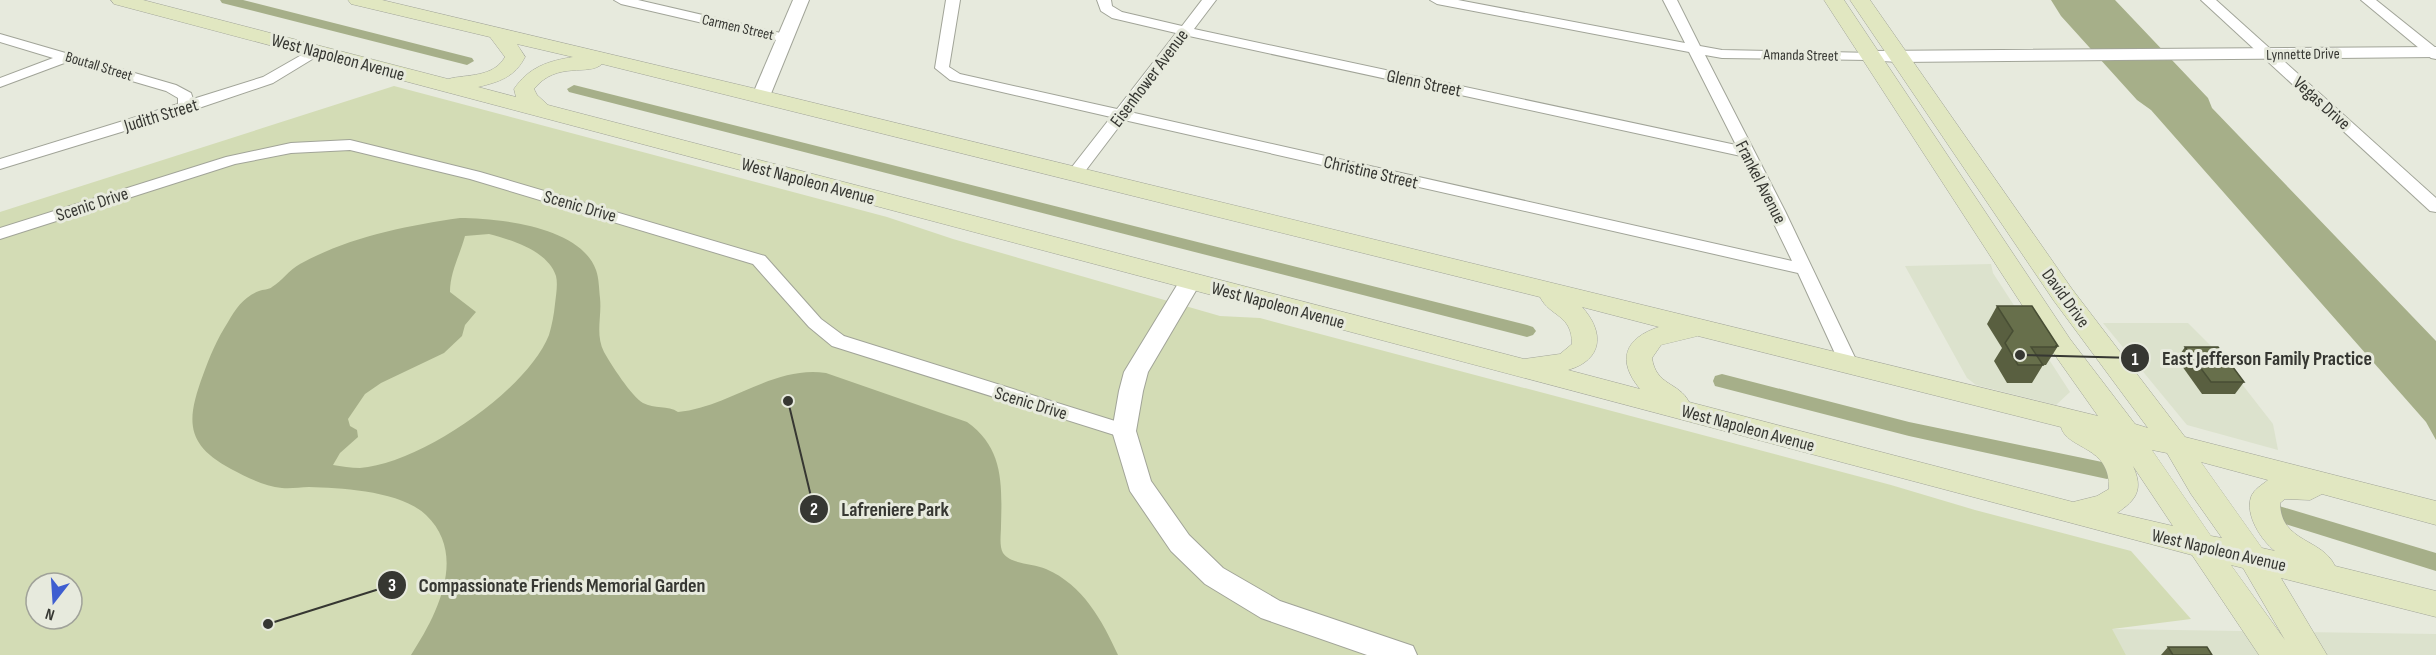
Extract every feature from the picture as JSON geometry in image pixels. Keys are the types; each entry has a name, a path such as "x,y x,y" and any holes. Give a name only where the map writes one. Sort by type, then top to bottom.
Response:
{"main road":[{"name":"West Napoleon Avenue","path":"121,0 2071,513 2436,604"},
{"path":"358,0 762,96 1074,175 2176,445 2436,513"},
{"name":"David Drive","path":"1834,0 2061,345 2126,433 2250,618 2278,655"},
{"name":"David Drive","path":"1860,0 2063,295 2176,445 2201,486 2258,566 2311,655"},
{"path":"443,85 476,82 502,73 512,66 515,57 512,50 496,32"},
{"path":"542,111 527,98 524,89 529,80 540,72 580,62 626,64"},
{"path":"1506,365 1564,365 1575,358 1586,338 1582,321 1568,306 1528,287"},
{"path":"1705,416 1665,397 1647,382 1638,369 1639,354 1645,341 1657,334 1675,331 1709,331"},
{"path":"2038,412 2090,436 2113,454 2125,479 2123,494 2105,506 2071,513"},
{"path":"2358,584 2322,568 2289,548 2269,527 2264,512 2265,498 2279,487 2365,493"}],"street":[{"name":"Carmen Street","path":"621,0 648,3 785,38"},
{"path":"762,96 801,0"},
{"name":"Christine Street","path":"953,0 942,68 955,77 1804,269"},
{"name":"Eisenhower Avenue","path":"1074,175 1209,0"},
{"name":"Amanda Street","path":"1437,0 1695,51 1722,54 1899,57 2169,55"},
{"path":"1530,0 1537,19"},
{"name":"Frankel Avenue","path":"1671,0 1850,366"},
{"name":"Vegas Drive","path":"2208,0 2436,207"},
{"path":"2368,0 2435,53"},
{"name":"Glenn Street","path":"1105,2 1117,15 1746,152"},
{"name":"Boutall Street","path":"0,38 171,88 186,96 185,108"},
{"name":"Judith Street","path":"0,164 185,108 268,80 317,52"},
{"name":"Lynnette Drive","path":"2169,55 2435,53"},
{"path":"0,83 68,57"},
{"name":"Scenic Drive","path":"0,234 232,160 291,148 350,145 474,175 759,260 814,323 838,341 1124,431"},
{"path":"1190,282 1136,372 1124,431 1142,489 1180,543 1214,576 1270,610 1403,655"}],"shaded area":[{"path":"2051,0 2115,0 2208,98 2212,108 2436,341 2436,440 2426,422 2151,110 2137,100 2061,16"},
{"path":"394,86 887,217 953,239 1220,316 1260,318 2131,551 2191,619 2112,629 2126,655 0,655 0,212"},
{"path":"476,218 516,223 556,235 574,244 587,255 598,276 601,345 627,387 638,400 647,405 670,408 678,412 697,409 788,375 807,372 826,373 967,422 988,443 998,468 1003,553 1017,562 1046,569 1071,584 1098,617 1118,655 411,655 438,604 447,566 445,548 438,531 426,515 402,501 370,492 309,487 282,488 255,481 216,460 205,450 197,440 192,417 198,391 214,348 231,317 245,300 254,293 271,288 300,264 338,247 378,234 439,221","holes":["489,234 518,243 537,253 552,267 556,276 551,327 537,357 495,401 440,439 384,463 360,468 333,465 340,453 358,437 357,430 350,426 348,419 365,394 381,383 444,353 462,336 465,325 476,312 450,292 453,271 465,236"]},
{"path":"1991,264 1993,273 2070,392 2056,405 1976,385 1967,378 1905,266"},
{"path":"2103,323 2188,323 2216,351 2273,424 2278,450 2187,425"},
{"path":"2111,629 2436,634 2436,655 2126,655"}],"building":[{"path":"1997,306 2032,306 2058,346 2031,347 2043,365 2018,365 2005,343 2013,331"},
{"path":"2185,347 2218,347 2244,382 2211,382"},
{"path":"2168,647 2207,647 2212,655 2173,655"}],"waterway":[{"path":"227,0 467,61"},
{"path":"574,89 1527,331"},
{"path":"1722,381 1909,429 2107,471"},
{"path":"2279,514 2436,562"}],"place":[{"name":"East Jefferson Family Practice","path":"2020,355"},
{"name":"Lafreniere Park","path":"788,401"},
{"name":"Compassionate Friends Memorial Garden","path":"268,624"}]}
